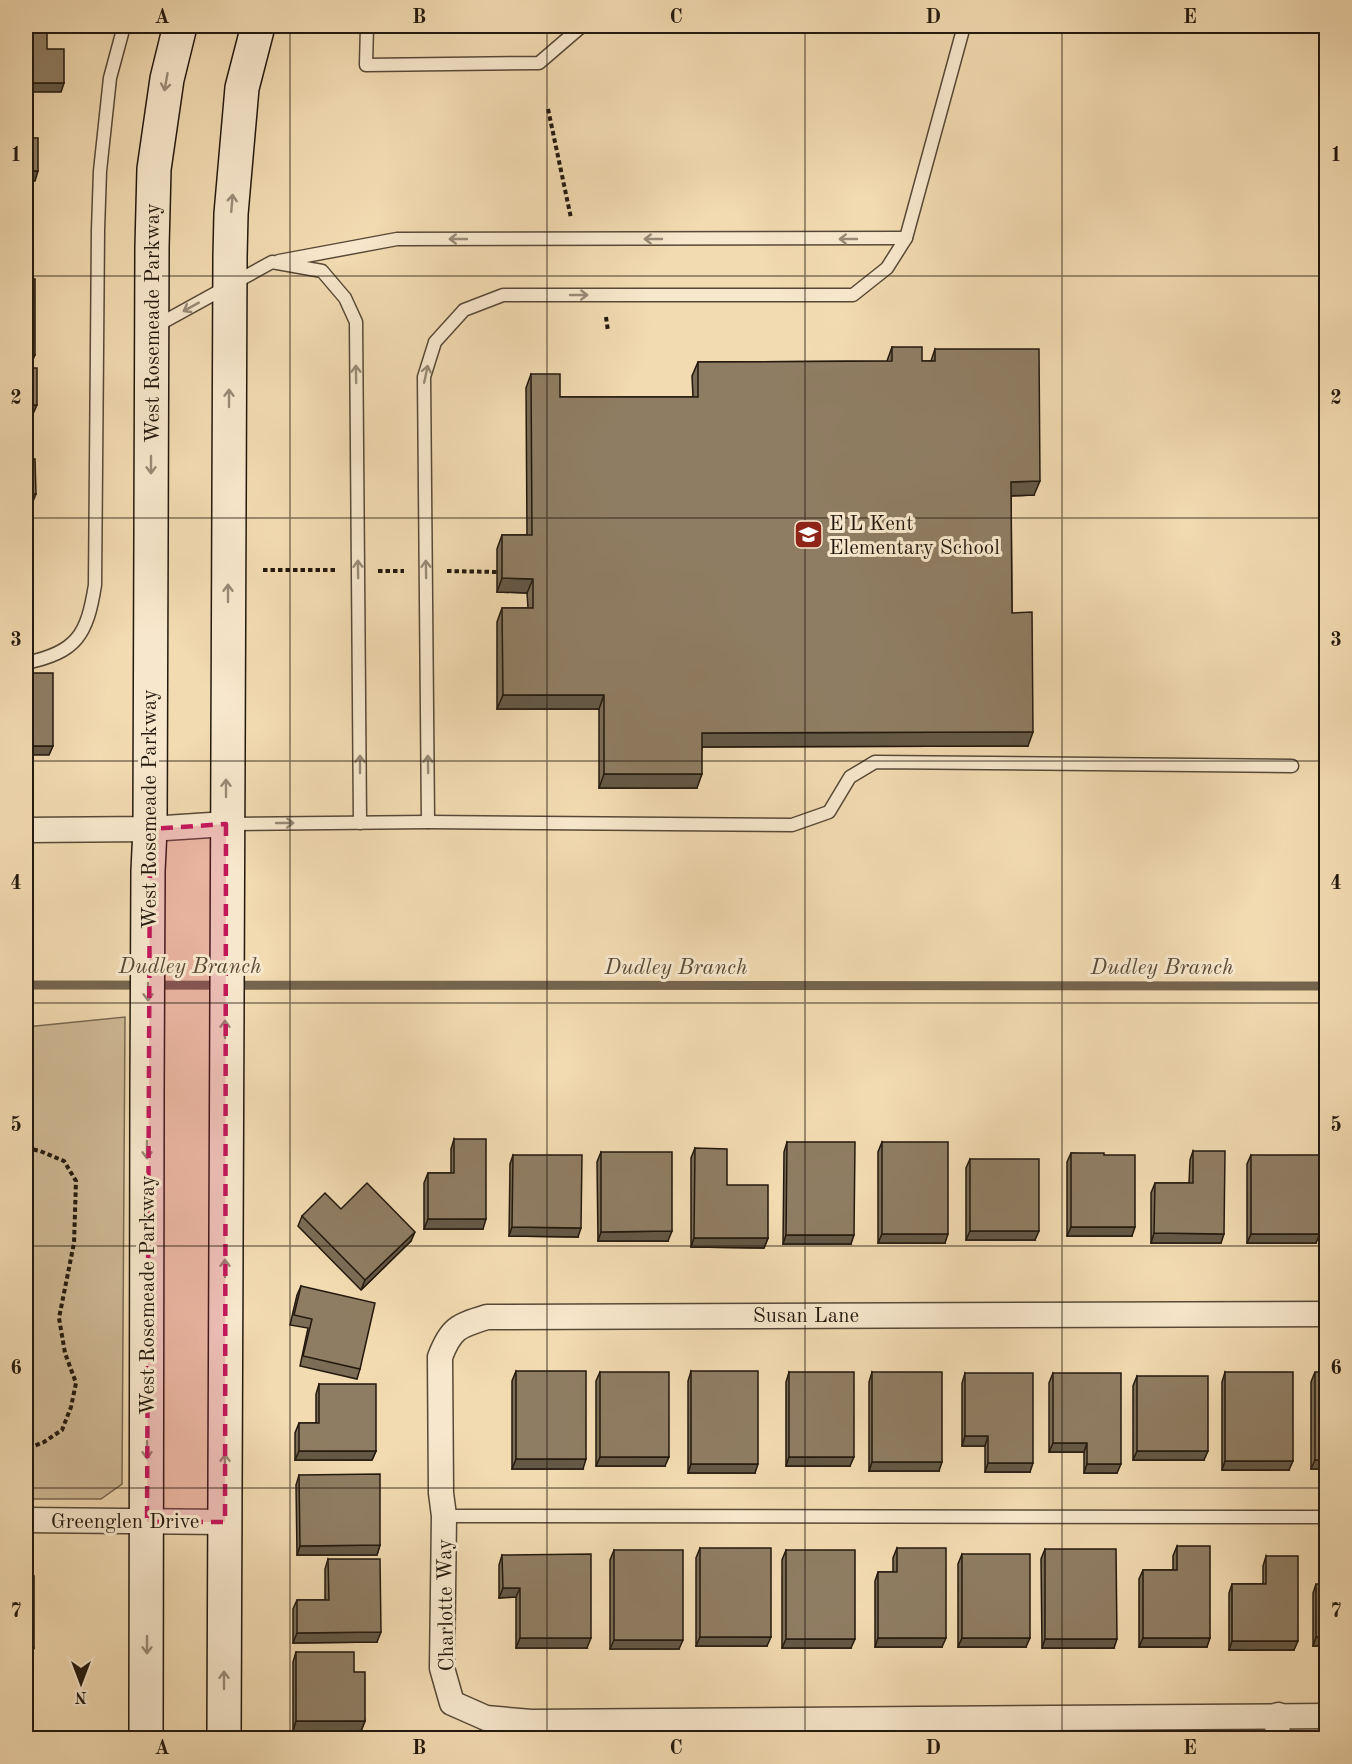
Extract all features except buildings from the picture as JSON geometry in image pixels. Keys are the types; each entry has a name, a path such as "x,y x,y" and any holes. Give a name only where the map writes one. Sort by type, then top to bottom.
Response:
{"main road":[{"name":"West Rosemeade Parkway","path":"146,1738 148,871 154,169 167,79 180,26"},
{"path":"224,1738 226,824 231,214 243,88 258,26"}],"street":[{"path":"26,830 150,829 226,824"},
{"name":"Susan Lane","path":"443,1504 440,1357 446,1341 460,1325 487,1317 1326,1314"},
{"name":"Charlotte Way","path":"443,1504 442,1668 453,1703 486,1718 531,1730 1278,1727 1326,1716"},
{"name":"Greenglen Drive","path":"26,1520 225,1522"}],"lane":[{"path":"26,663 51,656 77,640 90,614 95,585 100,171 110,78 124,26"},
{"path":"367,26 366,64 540,63 582,26"},
{"path":"429,822 424,377 435,342 464,310 503,295 853,295 887,268 906,238 964,26"},
{"path":"152,328 273,262 397,239 906,238"},
{"path":"273,262 322,271 345,298 356,322 360,823"},
{"path":"226,824 429,822 792,825 829,812 850,777 875,762 1292,766"},
{"path":"443,1504 1326,1517"}],"path":[{"path":"26,1148 64,1161 76,1181 74,1244 59,1318 65,1353 76,1383 71,1407 62,1430 44,1442 26,1449"}],"highlighted area":[{"path":"226,824 225,1522 147,1522 150,829"}],"shaded area":[{"path":"125,1017 122,1484 101,1499 26,1499 26,1027"}],"waterway":[{"name":"Dudley Branch","path":"26,985 1326,986"}],"place":[{"name":"E L Kent Elementary School","path":"808,535"}]}
